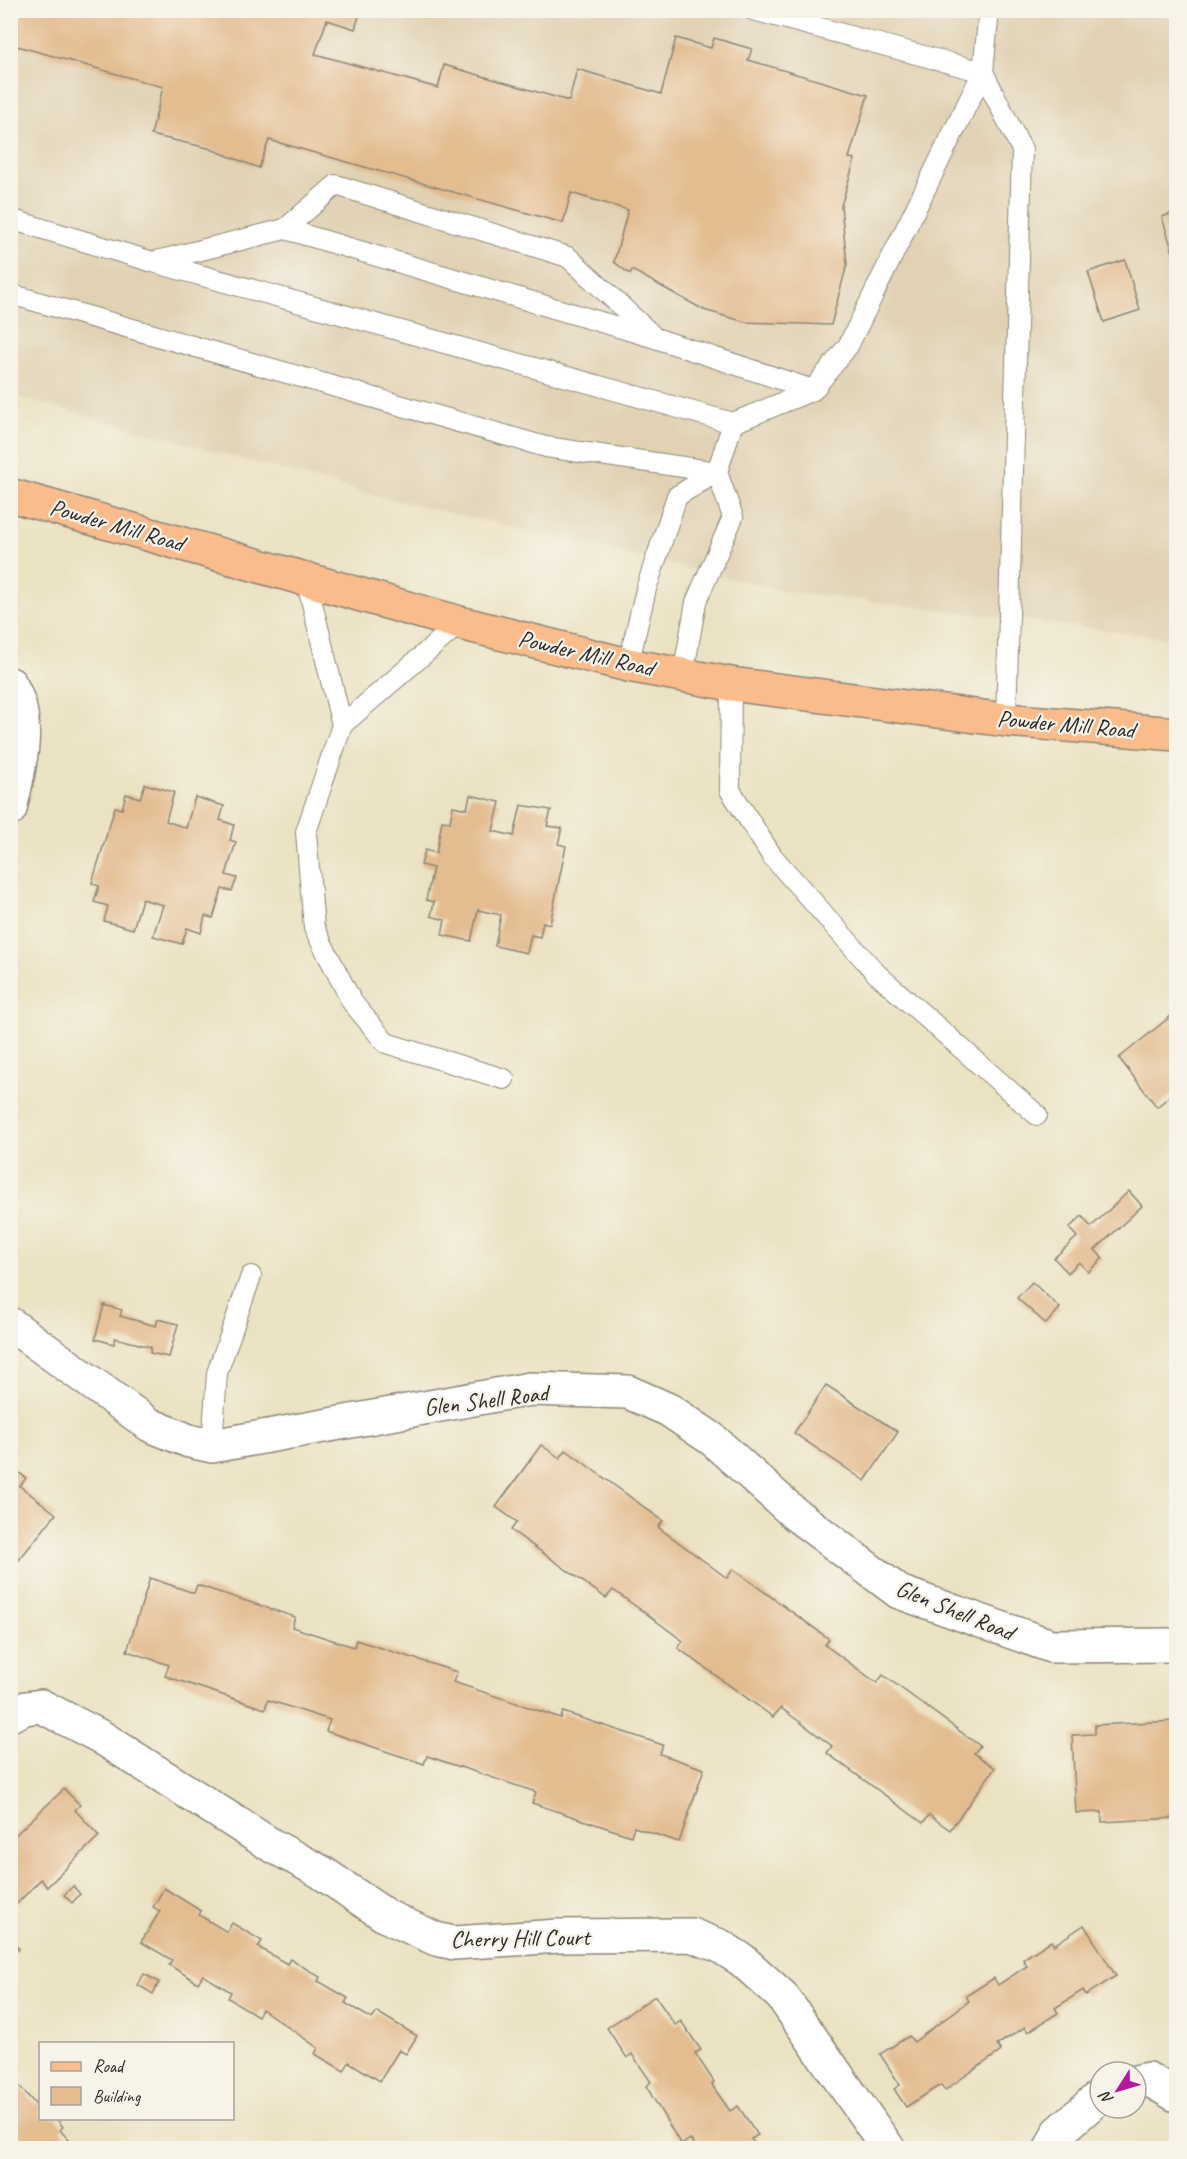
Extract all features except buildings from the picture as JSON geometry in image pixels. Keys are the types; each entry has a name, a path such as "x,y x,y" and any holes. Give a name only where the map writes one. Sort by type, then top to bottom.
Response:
{"main road":[{"name":"Powder Mill Road","path":"10,495 460,623 628,665 731,684 1006,720 1176,734"}],"street":[{"path":"10,684 20,704 22,754 10,809"},
{"name":"Glen Shell Road","path":"10,1324 150,1425 189,1441 212,1446 530,1389 628,1392 669,1410 712,1439 795,1514 899,1592 1051,1646 1176,1645"},
{"name":"Cherry Hill Court","path":"10,1715 25,1708 41,1706 101,1737 271,1845 321,1872 386,1916 436,1939 454,1943 559,1936 691,1935 720,1946 742,1960 782,1996 888,2148"},
{"path":"1148,2079 1176,2095"},
{"path":"1051,2148 1058,2133 1088,2107"}],"lane":[{"path":"753,10 983,72 1022,150 1006,720"},
{"path":"10,219 153,262 733,423 813,390 848,346 983,72 989,10"},
{"path":"153,262 285,229 336,185 568,257 655,338"},
{"path":"285,229 655,338 813,390"},
{"path":"10,294 546,447 717,472"},
{"path":"683,675 696,602 734,517 717,472 733,423"},
{"path":"628,665 646,589 677,496 717,472"},
{"path":"306,579 342,725"},
{"path":"460,623 342,725 306,832 314,928 352,1002 386,1043 504,1079"},
{"path":"731,684 730,790 772,856 877,974 1036,1115"},
{"path":"212,1446 217,1373 251,1276"}],"shaded area":[{"path":"10,11 1176,11 1176,639 781,590 372,495 11,395"}]}
